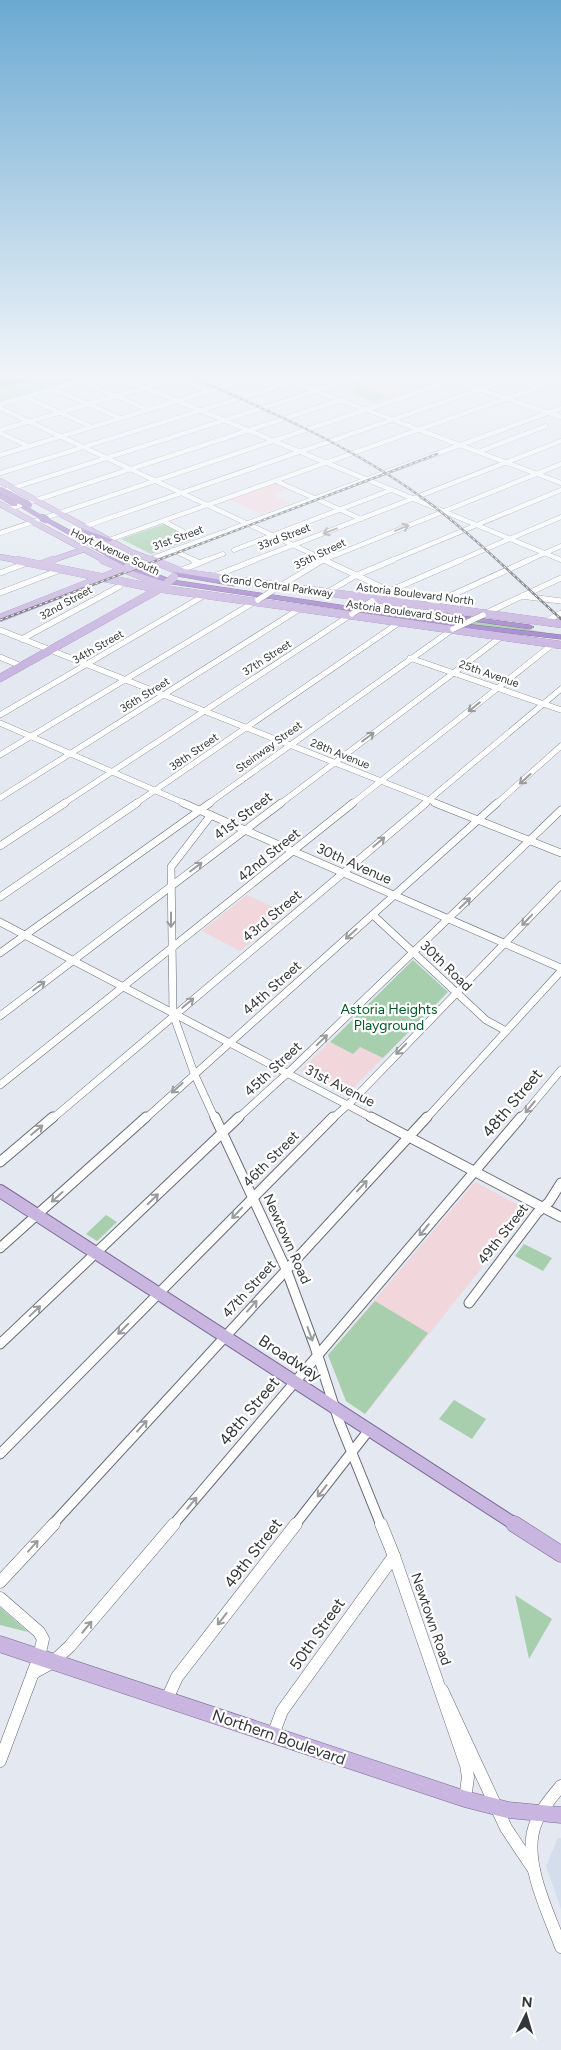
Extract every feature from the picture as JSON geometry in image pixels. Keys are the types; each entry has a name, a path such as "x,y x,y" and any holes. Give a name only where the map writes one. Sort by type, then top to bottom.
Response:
{"highway":[{"path":"0,493 8,500 72,536 110,562"},
{"path":"0,493 20,507"},
{"path":"43,519 109,540"},
{"path":"43,519 78,542 82,546 82,550"},
{"name":"Grand Central Parkway","path":"43,519 164,576 352,610 561,637"},
{"path":"177,574 352,610"},
{"path":"168,587 352,610"},
{"name":"Grand Central Parkway","path":"352,610 475,618 561,632"}],"main road":[{"name":"Astoria Boulevard North","path":"0,481 86,526 145,561 177,574 212,577 277,588 561,624"},
{"path":"0,504 20,507"},
{"path":"39,566 82,550"},
{"name":"Hoyt Avenue South","path":"82,550 168,587"},
{"name":"Astoria Boulevard South","path":"0,557 149,587 168,587 205,595 301,608 352,610 400,622 561,645"},
{"name":"31st Street","path":"0,618 145,561"},
{"path":"0,678 168,587 177,574"},
{"path":"86,584 149,587"},
{"name":"Broadway","path":"0,1191 561,1554"},
{"name":"Northern Boulevard","path":"0,1644 465,1799 496,1808 561,1815"}],"street":[{"path":"0,473 14,469"},
{"path":"0,493 73,469"},
{"path":"20,507 36,500 134,469"},
{"path":"0,533 192,469"},
{"path":"86,526 251,469"},
{"path":"109,540 311,469"},
{"path":"340,469 561,560"},
{"name":"31st Street","path":"145,561 397,469"},
{"name":"33rd Street","path":"212,577 489,469"},
{"path":"523,469 561,483"},
{"name":"35th Street","path":"0,755 323,560 550,469"},
{"path":"130,470 355,576 424,606 561,546"},
{"path":"276,481 361,519"},
{"path":"234,550 391,490"},
{"path":"326,593 355,576 561,490"},
{"name":"37th Street","path":"0,846 205,711 352,610 389,591 561,517"},
{"path":"163,521 184,532"},
{"path":"173,550 199,563"},
{"path":"177,574 223,554"},
{"path":"0,573 26,563"},
{"path":"0,593 60,570"},
{"name":"Steinway Street","path":"0,953 452,629 561,578"},
{"name":"32nd Street","path":"22,639 120,586"},
{"name":"34th Street","path":"0,715 205,595"},
{"path":"522,596 561,602"},
{"name":"36th Street","path":"0,798 301,608"},
{"path":"545,622 561,613"},
{"name":"38th Street","path":"0,897 400,622"},
{"name":"28th Avenue","path":"0,630 561,852"},
{"name":"41st Street","path":"0,1016 501,637"},
{"name":"42nd Street","path":"0,1085 553,644"},
{"path":"0,657 21,666"},
{"name":"25th Avenue","path":"410,658 561,710"},
{"name":"43rd Street","path":"0,1162 173,1014 561,689"},
{"name":"30th Avenue","path":"0,723 395,895 561,970"},
{"name":"44th Street","path":"0,1248 561,746"},
{"name":"45th Street","path":"0,1344 449,919 561,810"},
{"name":"Newtown Road","path":"211,815 171,867 173,1014 194,1073 286,1269 352,1452 394,1556 467,1771 465,1799"},
{"name":"46th Street","path":"0,1454 561,885"},
{"name":"30th Road","path":"373,915 486,1020 506,1031"},
{"name":"31st Avenue","path":"0,922 561,1217"},
{"name":"47th Street","path":"0,1582 561,970"},
{"name":"48th Street","path":"0,1762 33,1673 46,1659 70,1646 561,1070"},
{"name":"49th Street","path":"469,1303 561,1183"},
{"name":"49th Street","path":"167,1699 177,1677 369,1430"},
{"name":"50th Street","path":"273,1735 282,1711 394,1556"},
{"path":"0,1598 41,1635 46,1659"},
{"name":"Newtown Road","path":"436,1681 470,1744 496,1808 520,1852 534,1870"},
{"path":"561,1786 541,1814 533,1834 532,1855 534,1870 561,1947"}],"shaded area":[{"path":"274,484 287,489 273,495 291,503 261,514 230,500"},
{"path":"247,895 286,913 240,951 202,931"},
{"path":"330,1042 353,1054 360,1047 383,1058 346,1095 300,1071"},
{"path":"475,1182 528,1210 365,1414 346,1401 328,1355"},
{"path":"558,1838 561,1838 561,1909 546,1866"}],"green space":[{"path":"164,524 194,539 151,554 121,539"},
{"path":"393,612 465,618 559,635 472,625"},
{"name":"Astoria Heights Playground","path":"413,960 448,992 383,1058 360,1047 353,1054 330,1042"},
{"path":"106,1215 117,1222 97,1241 86,1234"},
{"path":"524,1244 552,1258 543,1271 515,1256"},
{"path":"375,1301 428,1333 365,1414 346,1401 328,1355"},
{"path":"454,1400 486,1419 472,1439 439,1419"},
{"path":"515,1595 552,1619 529,1659"},
{"path":"0,1607 28,1632 0,1625"}],"railway":[{"path":"378,469 386,474"},
{"path":"386,474 398,469"},
{"path":"0,620 386,474"},
{"path":"386,474 424,499 460,527 561,619"}]}
